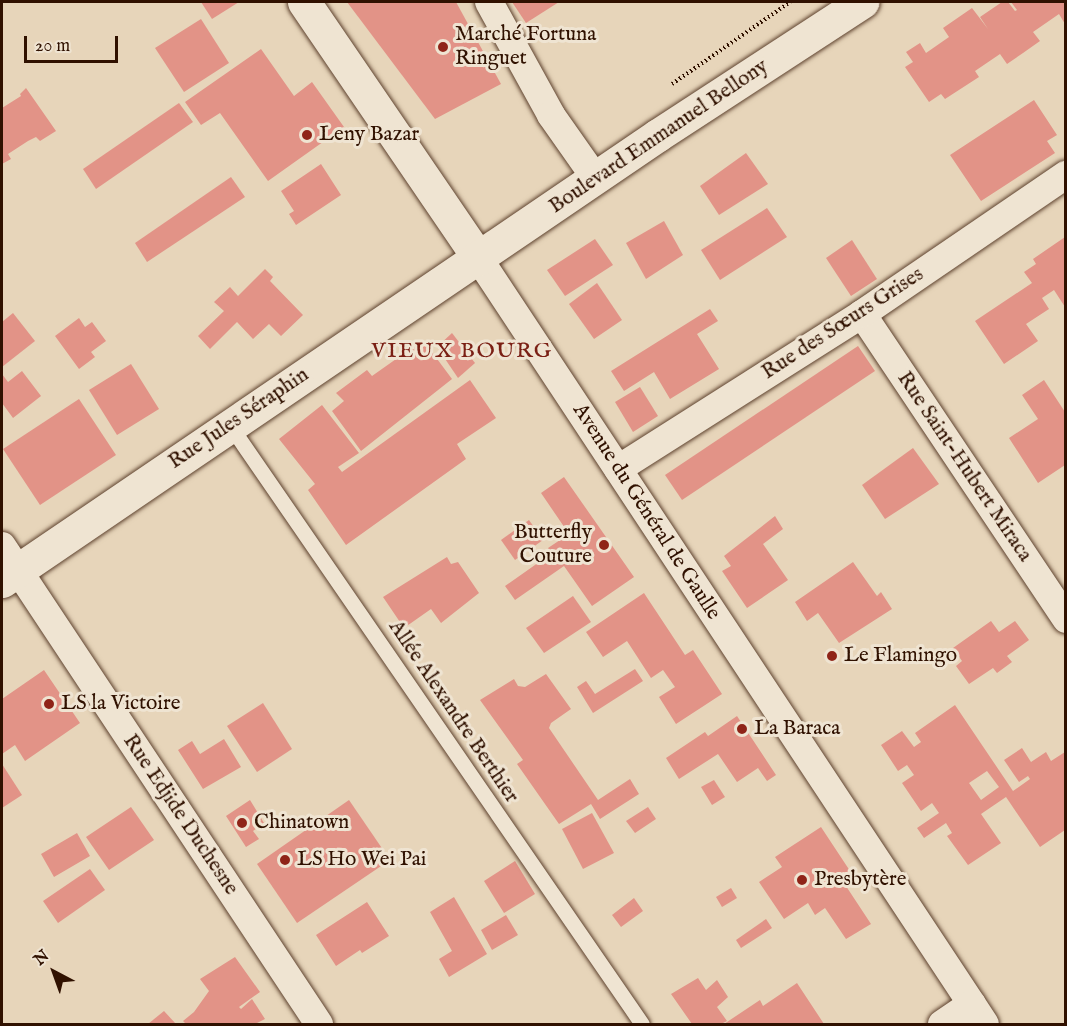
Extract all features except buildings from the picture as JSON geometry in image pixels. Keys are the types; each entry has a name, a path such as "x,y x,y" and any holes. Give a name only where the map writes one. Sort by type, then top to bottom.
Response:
{"street":[{"name":"Avenue du Général de Gaulle","path":"304,2 479,259 978,1014"},
{"path":"489,2 551,115 596,179"},
{"name":"Boulevard Emmanuel Bellony","path":"479,259 851,6"},
{"name":"Rue des Sœurs Grises","path":"618,469 862,314 1065,175"},
{"name":"Rue Jules Séraphin","path":"7,566 230,424 479,259"},
{"name":"Rue Saint-Hubert Miraca","path":"862,314 1065,619"},
{"name":"Rue Edjide Duchesne","path":"7,566 319,1024"},
{"path":"942,1024 978,1014"}],"lane":[{"name":"Allée Alexandre Berthier","path":"230,424 642,1024"}],"place":[{"name":"Marché Fortuna Ringuet","path":"443,47"},
{"name":"Leny Bazar","path":"307,135"},
{"name":"Butterfly Couture","path":"604,545"},
{"name":"Le Flamingo","path":"832,656"},
{"name":"LS la Victoire","path":"49,704"},
{"name":"La Baraca","path":"742,729"},
{"name":"Chinatown","path":"242,823"},
{"name":"LS Ho Wei Pai","path":"285,860"},
{"name":"Presbytère","path":"802,880"}],"district":[{"name":"VIEUX BOURG","path":"462,352"}]}
